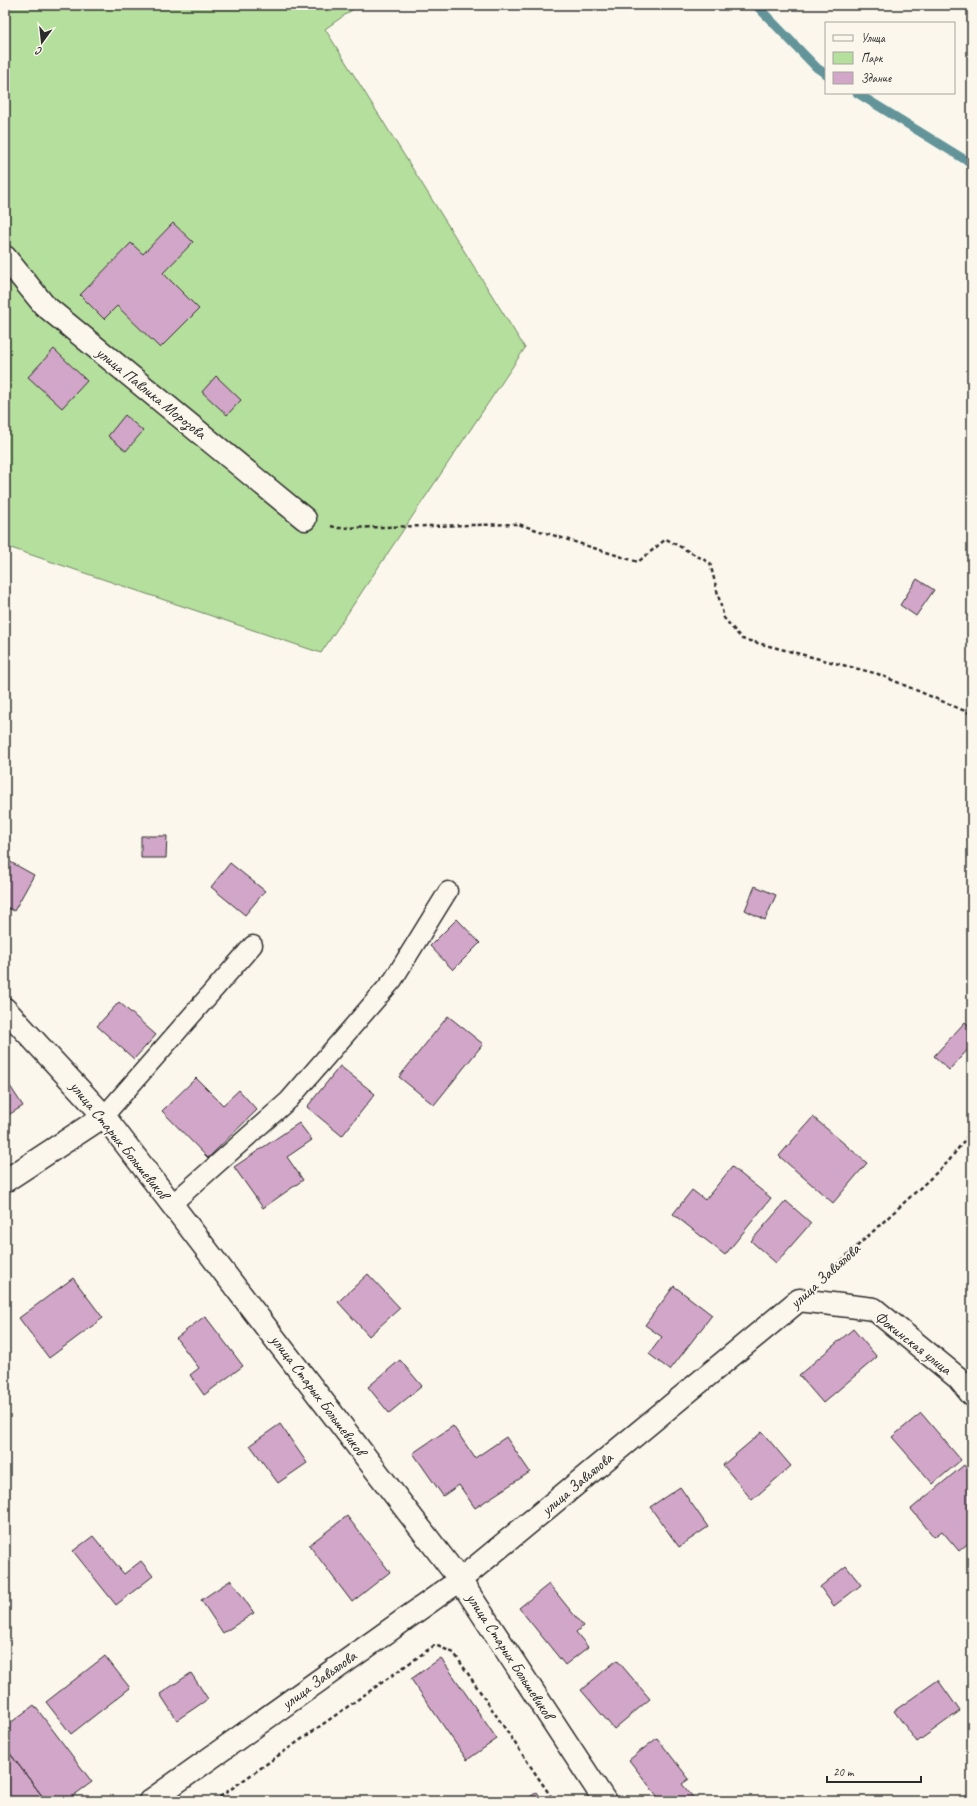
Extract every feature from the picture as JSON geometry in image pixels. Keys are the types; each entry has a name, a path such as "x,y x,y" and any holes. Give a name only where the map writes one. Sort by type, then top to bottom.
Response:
{"street":[{"name":"улица Павлика Морозова","path":"5,257 44,305 305,519"},
{"name":"улица Старых Большевиков","path":"5,1009 104,1116 460,1580 606,1801"},
{"path":"5,1181 104,1116"},
{"name":"Фокинская улица","path":"799,1300 874,1309 958,1378 972,1395"},
{"name":"улица Завьялова","path":"150,1801 460,1580 799,1300"}],"lane":[{"path":"172,1204 289,1100 393,980 448,891"},
{"path":"104,1116 253,945"}],"path":[{"path":"305,519 338,528 518,524 638,562 666,539 710,563 724,618 742,639 878,674 972,714"},
{"name":"улица Завьялова","path":"799,1300 948,1162 972,1130"},
{"path":"214,1801 435,1645 454,1653 554,1801"}],"green space":[{"path":"5,5 359,5 325,29 525,348 321,653 5,546"}],"building":[{"path":"173,223 193,242 163,273 199,309 160,348 117,306 104,319 80,295 131,243 143,254"},
{"path":"54,349 87,381 62,408 28,377"},
{"path":"216,376 241,400 227,415 202,392"},
{"path":"125,415 143,431 126,451 108,436"},
{"path":"917,579 934,590 916,616 900,605"},
{"path":"141,836 167,836 166,858 141,858"},
{"path":"5,859 34,875 14,911 5,906"},
{"path":"230,863 265,891 245,915 211,887"},
{"path":"755,886 776,895 765,920 745,910"},
{"path":"457,919 480,943 453,970 430,946"},
{"path":"119,1002 156,1035 134,1059 97,1026"},
{"path":"448,1016 483,1044 434,1105 399,1077"},
{"path":"965,1022 972,1028 972,1045 949,1070 934,1056"},
{"path":"340,1066 375,1094 342,1136 307,1107"},
{"path":"196,1078 223,1105 239,1090 257,1110 208,1158 162,1111"},
{"path":"6,1080 23,1106 5,1117 5,1081"},
{"path":"813,1117 867,1163 833,1203 779,1156"},
{"path":"299,1123 312,1140 287,1157 303,1180 263,1208 234,1167"},
{"path":"732,1167 771,1198 725,1255 673,1214 692,1190 705,1200"},
{"path":"786,1201 811,1223 776,1263 751,1241"},
{"path":"368,1274 400,1308 369,1336 338,1302"},
{"path":"73,1278 103,1318 49,1358 19,1318"},
{"path":"674,1286 712,1315 670,1370 649,1354 662,1337 645,1325"},
{"path":"205,1316 243,1366 204,1395 190,1375 199,1368 176,1338"},
{"path":"853,1329 877,1357 823,1403 799,1375"},
{"path":"400,1360 422,1386 389,1413 368,1387"},
{"path":"921,1413 961,1460 933,1484 892,1437"},
{"path":"280,1424 307,1463 278,1483 250,1445"},
{"path":"453,1426 475,1458 506,1437 530,1472 475,1508 459,1485 443,1496 413,1453"},
{"path":"762,1432 791,1466 752,1500 723,1465"},
{"path":"964,1465 972,1475 972,1540 959,1551 942,1531 934,1537 911,1509"},
{"path":"680,1487 708,1527 679,1547 650,1507"},
{"path":"347,1516 390,1572 352,1602 309,1545"},
{"path":"93,1536 124,1574 141,1561 153,1576 116,1605 73,1551"},
{"path":"846,1566 861,1585 834,1606 820,1587"},
{"path":"231,1580 254,1613 223,1633 201,1600"},
{"path":"549,1584 583,1626 576,1632 588,1647 565,1665 519,1608"},
{"path":"105,1656 130,1688 71,1734 46,1702"},
{"path":"441,1658 497,1739 467,1760 411,1679"},
{"path":"617,1660 650,1699 614,1729 581,1690"},
{"path":"191,1673 208,1699 177,1720 160,1694"},
{"path":"938,1680 960,1711 917,1742 894,1711"},
{"path":"34,1705 92,1782 66,1801 46,1801 5,1747 5,1727"},
{"path":"657,1738 689,1779 682,1784 696,1801 661,1801 629,1760"},
{"path":"5,1747 46,1801 5,1801"},
{"path":"537,1792 543,1801 524,1801"}],"waterway":[{"path":"756,5 817,68 825,73"},
{"path":"859,94 972,164"}]}
